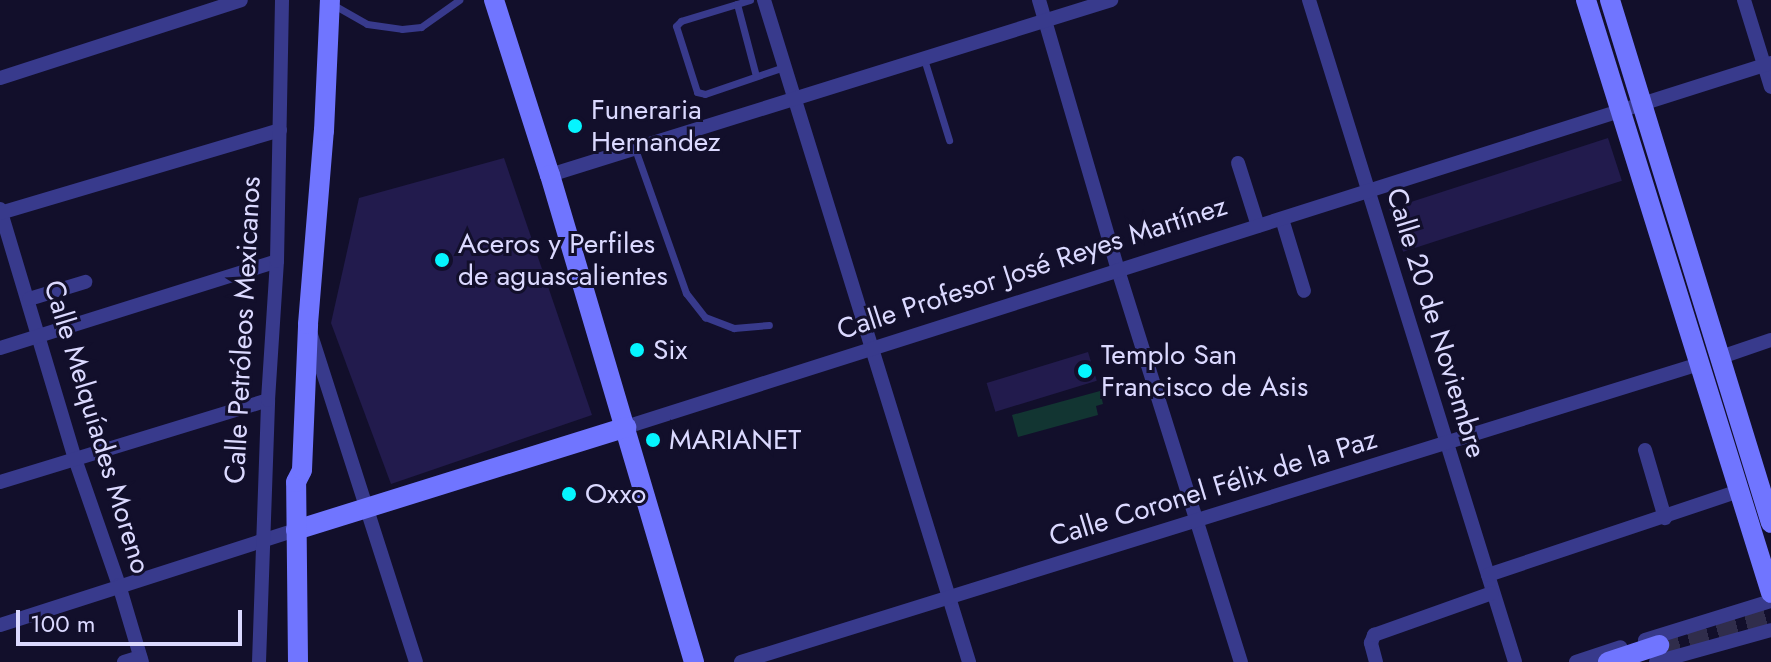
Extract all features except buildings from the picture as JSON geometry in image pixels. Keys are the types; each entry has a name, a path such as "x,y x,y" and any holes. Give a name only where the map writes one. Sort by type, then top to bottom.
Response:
{"main road":[{"path":"494,0 550,175 597,343 626,427 694,662"},
{"path":"1586,0 1771,593"},
{"path":"1610,0 1721,357 1764,473 1771,523"},
{"path":"298,662 297,605 307,579 303,528 310,482 302,470 308,324 324,131 330,2"},
{"name":"Calle Profesor José Reyes Martínez","path":"303,528 626,427"},
{"path":"1608,662 1658,654"}],"street":[{"path":"0,78 241,0"},
{"name":"Calle Petróleos Mexicanos","path":"259,662 261,538 277,261 282,0"},
{"path":"764,0 969,662"},
{"path":"1039,0 1118,270 1199,520 1241,662"},
{"path":"550,175 1111,0"},
{"name":"Calle 20 de Noviembre","path":"1309,0 1515,662"},
{"path":"1744,0 1768,64 1771,87"},
{"name":"Calle Profesor José Reyes Martínez","path":"626,427 1768,64"},
{"path":"0,211 280,130"},
{"path":"1238,163 1258,226"},
{"name":"Calle Melquíades Moreno","path":"0,211 75,459 119,585 141,660"},
{"path":"1282,219 1304,291"},
{"path":"0,348 277,261"},
{"path":"29,299 85,282"},
{"path":"308,324 416,662"},
{"path":"1721,357 1771,340"},
{"name":"Calle Coronel Félix de la Paz","path":"741,662 1699,364"},
{"path":"0,482 268,400"},
{"path":"1645,450 1665,518"},
{"path":"1488,575 1739,491"},
{"name":"Calle Profesor José Reyes Martínez","path":"0,625 261,538 303,528"},
{"path":"1376,662 1371,643 1374,635 1492,593"},
{"path":"1576,662 1771,601"},
{"path":"1658,654 1771,630"},
{"path":"124,662 141,660"}],"lane":[{"path":"330,2 367,24 402,29 421,27 459,0"},
{"path":"750,0 681,21 676,26 697,92 705,94 784,67"},
{"path":"737,4 756,76"},
{"path":"924,59 949,140"},
{"path":"635,148 686,293 705,317 734,328 769,325"}],"green space":[{"path":"1100,391 1103,404 1096,406 1098,415 1018,437 1012,415"}],"tunnel":[{"path":"1659,645 1771,615"}],"place":[{"name":"Funeraria Hernandez","path":"575,126"},
{"name":"Aceros y Perfiles de aguascalientes","path":"442,260"},
{"name":"Six","path":"637,350"},
{"name":"Templo San Francisco de Asis","path":"1085,371"},
{"name":"MARIANET","path":"653,440"},
{"name":"Oxxo","path":"569,494"}]}
